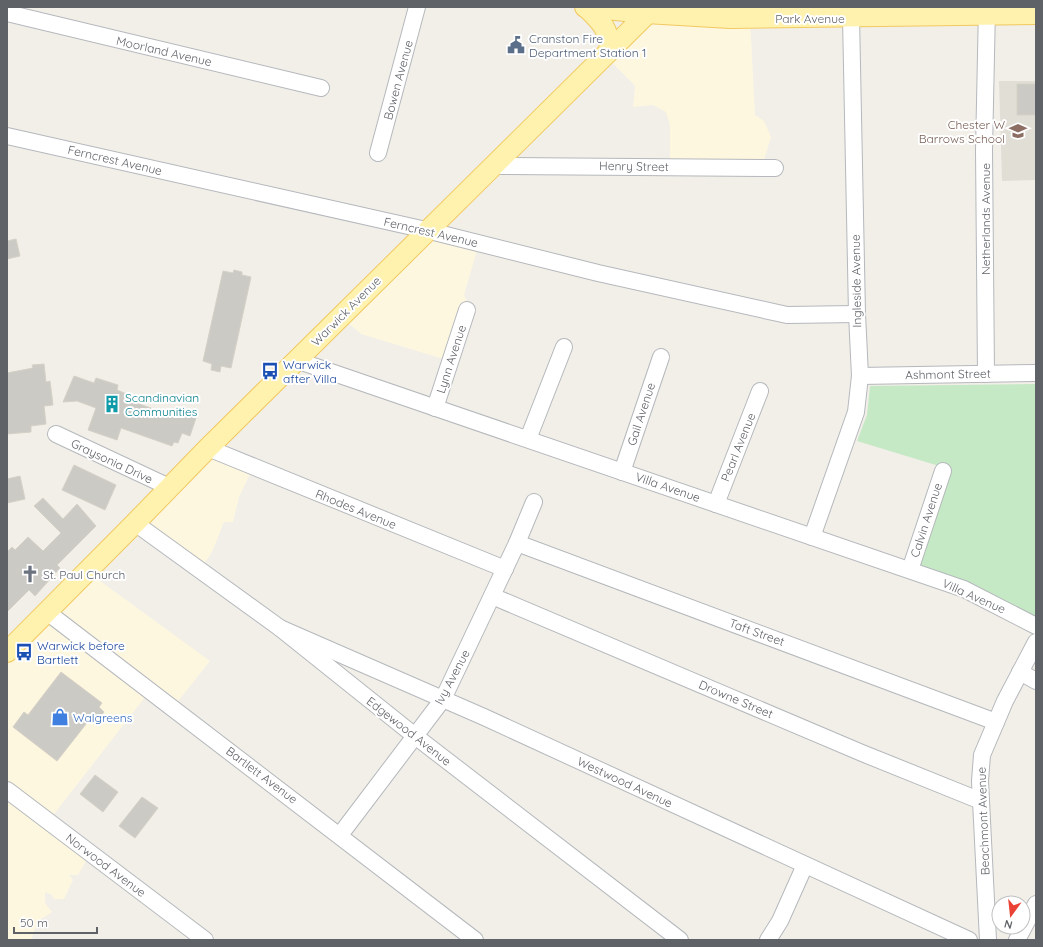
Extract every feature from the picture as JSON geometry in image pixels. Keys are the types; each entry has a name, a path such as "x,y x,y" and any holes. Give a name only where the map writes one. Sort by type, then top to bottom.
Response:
{"main road":[{"name":"Park Avenue","path":"585,7 650,10 718,10 851,18 987,11 1036,14"},
{"path":"585,7 602,23 608,35 610,50"},
{"name":"Warwick Avenue","path":"7,652 135,524 169,487 426,230 493,166 650,10"}],"street":[{"name":"Bowen Avenue","path":"378,153 417,7"},
{"name":"Netherlands Avenue","path":"986,374 984,150 987,11"},
{"name":"Moorland Avenue","path":"7,13 321,88"},
{"name":"Ingleside Avenue","path":"812,537 856,412 860,376 857,314 851,18"},
{"name":"Ferncrest Avenue","path":"7,136 426,230 598,273 787,315 857,314"},
{"name":"Henry Street","path":"493,166 775,168"},
{"name":"Lynn Avenue","path":"435,408 467,310"},
{"path":"528,439 564,347"},
{"name":"Gail Avenue","path":"622,472 661,357"},
{"name":"Villa Avenue","path":"296,360 964,589 1036,626"},
{"name":"Ashmont Street","path":"860,376 1036,373"},
{"name":"Pearl Avenue","path":"716,504 760,391"},
{"name":"Graysonia Drive","path":"56,434 169,487"},
{"name":"Rhodes Avenue","path":"208,448 505,569"},
{"name":"Calvin Avenue","path":"910,570 943,471"},
{"name":"Ivy Avenue","path":"340,835 443,699 518,543 534,502"},
{"name":"Edgewood Avenue","path":"135,524 280,628 415,736 680,940"},
{"name":"Taft Street","path":"518,543 996,722"},
{"name":"Drowne Street","path":"492,596 847,746 981,800"},
{"name":"Bartlett Avenue","path":"47,612 476,940"},
{"name":"Westwood Avenue","path":"280,628 443,699 969,940"},
{"name":"Beachmont Avenue","path":"988,940 981,800 982,755 996,722 1036,642"},
{"path":"1020,672 1036,681"},
{"name":"Norwood Avenue","path":"7,790 205,940"},
{"path":"768,940 780,921 805,865"},
{"path":"1017,940 1036,904"}],"shaded area":[{"path":"644,14 750,19 755,115 764,121 771,137 762,166 670,165 670,125 666,112 653,105 633,107 635,86 605,55"},
{"name":"Chester W Barrows School","path":"999,81 1036,81 1036,180 1002,181"},
{"path":"425,232 478,247 464,295 468,304 450,361 361,334 341,317"},
{"path":"203,452 252,470 239,497 233,522 224,522 212,552 200,570 138,517"},
{"path":"85,570 210,661 172,709 149,692 51,818 92,851 78,875 69,875 73,880 64,899 54,899 52,895 45,892 45,903 52,912 38,921 32,937 33,940 7,940 7,647"}],"green space":[{"path":"1036,384 1036,621 916,567 949,469 857,441 867,415 870,386"}],"building":[{"path":"1017,84 1036,84 1036,115 1017,115"},
{"path":"16,239 20,256 7,259 7,241"},
{"path":"234,270 242,272 242,275 251,277 231,368 221,366 220,372 211,370 212,364 203,361 223,271 233,273"},
{"path":"44,364 46,382 50,381 53,405 44,406 46,424 31,426 31,432 7,434 7,373 33,368 32,365"},
{"name":"Scandinavian Communities","path":"74,376 94,383 96,378 118,385 117,390 129,395 128,400 179,418 181,413 196,418 190,436 182,433 178,443 174,442 172,446 121,428 117,440 88,430 96,408 77,401 63,402"},
{"path":"74,465 116,485 105,510 62,490"},
{"path":"20,476 25,499 7,503 7,479"},
{"path":"43,498 63,519 77,504 96,526 57,565 60,568 35,596 29,590 7,612 7,552 12,547 15,550 28,537 43,551 61,533 34,506"},
{"name":"Walgreens","path":"61,672 102,703 99,707 104,712 95,724 90,719 57,761 13,727 24,712 28,715"},
{"path":"95,775 118,792 103,812 80,794"},
{"path":"142,797 158,808 135,838 119,826"}],"place":[{"name":"Cranston Fire Department Station 1","path":"516,45"},
{"name":"Chester W Barrows School","path":"1018,131"},
{"name":"Warwick after Villa","path":"270,371"},
{"name":"Scandinavian Communities","path":"112,404"},
{"name":"St. Paul Church","path":"30,574"},
{"name":"Warwick before Bartlett","path":"24,652"},
{"name":"Walgreens","path":"60,717"}]}
